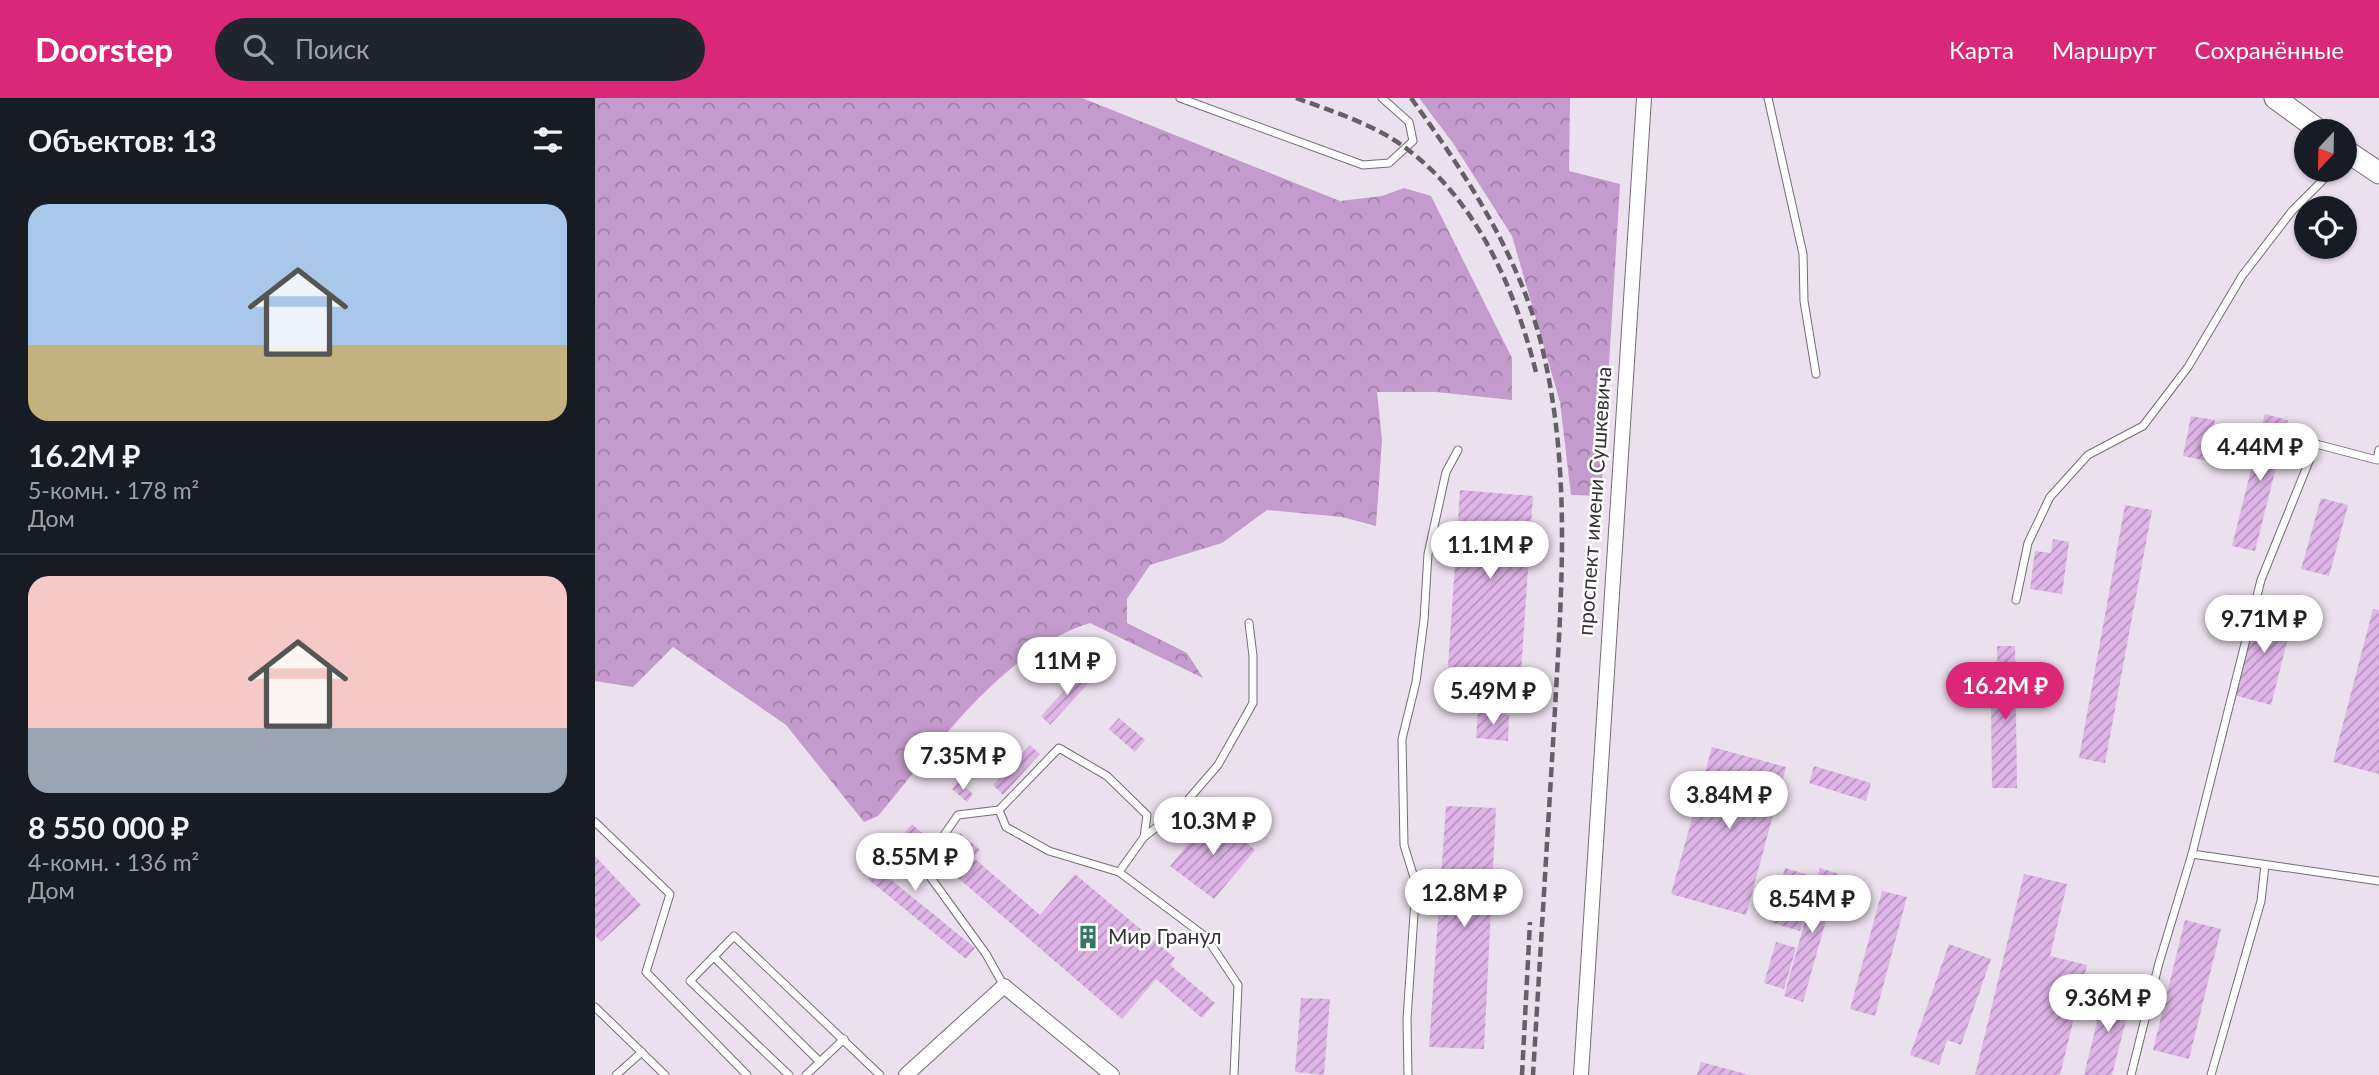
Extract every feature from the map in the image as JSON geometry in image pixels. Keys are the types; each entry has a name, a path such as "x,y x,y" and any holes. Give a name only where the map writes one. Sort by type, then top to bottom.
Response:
{"street":[{"name":"проспект имени Сушкевича","path":"1581,1075 1616,494 1644,98"},
{"path":"2275,98 2304,119"},
{"path":"2357,160 2379,173"},
{"path":"906,1075 1004,986 1112,1075"}],"lane":[{"path":"1180,98 1363,165 1389,163 1413,141 1409,122 1382,98"},
{"path":"1768,98 1804,254 1804,302 1816,374"},
{"path":"2017,600 2028,543 2049,497 2088,455 2143,426 2188,368 2242,276 2292,211 2321,182"},
{"path":"2131,1075 2159,963 2192,854 2260,580 2316,443 2377,460 2379,450"},
{"path":"1408,1075 1406,1019 1416,884 1404,845 1402,739 1417,670 1424,620 1428,554 1446,472 1458,450"},
{"path":"1119,872 1144,837 1180,809 1219,765 1253,703 1253,656 1249,623"},
{"path":"1004,986 986,954 931,878 932,852 958,815 999,810 1059,748 1107,776 1147,815 1144,837"},
{"path":"999,810 1006,827 1049,851 1119,872 1206,937 1238,985 1234,1075"},
{"path":"595,822 670,894 646,972 747,1075"},
{"path":"2192,854 2379,881"},
{"path":"2211,1075 2261,901 2265,865"},
{"path":"789,1075 690,981 734,936 880,1075"},
{"path":"714,957 820,1062"},
{"path":"595,1007 665,1075"},
{"path":"806,1075 843,1039"},
{"path":"616,1075 642,1052"}],"green space":[{"path":"595,98 1082,98 1340,201 1382,196 1404,188 1431,196 1512,358 1512,400 1436,392 1377,392 1382,440 1376,526 1342,517 1267,510 1222,543 1150,565 1127,599 1127,623 1187,653 1203,678 1090,623 1058,636 1028,655 1000,678 947,732 878,816 864,822 786,725 673,647 633,687 595,681"},
{"path":"1419,98 1570,98 1569,171 1620,184 1601,496 1571,495 1560,402 1512,236 1453,143"}],"building":[{"path":"2265,414 2288,420 2255,551 2232,546"},
{"path":"2191,416 2215,420 2207,461 2183,456"},
{"path":"1460,490 1533,496 1521,672 1448,667"},
{"path":"2321,498 2348,505 2329,576 2301,569"},
{"path":"2125,505 2152,510 2105,763 2079,758"},
{"path":"2053,539 2069,542 2062,594 2030,589 2035,551 2051,553"},
{"path":"2257,605 2294,614 2271,705 2234,695"},
{"path":"2373,609 2379,610 2379,774 2333,762"},
{"path":"1997,646 2015,646 2017,788 1992,788 1991,697 1998,698"},
{"path":"1084,669 1094,677 1050,725 1041,716"},
{"path":"1478,712 1509,715 1508,741 1476,738"},
{"path":"1119,718 1145,740 1135,752 1109,729"},
{"path":"1030,745 1040,754 1003,795 993,785"},
{"path":"1712,747 1786,767 1746,915 1671,894"},
{"path":"1814,766 1871,783 1866,801 1809,783"},
{"path":"958,782 973,794 967,802 952,789"},
{"path":"1446,806 1496,808 1484,1049 1429,1047"},
{"path":"1213,814 1255,850 1214,899 1170,866"},
{"path":"912,824 924,835 889,878 975,948 966,959 868,879"},
{"path":"960,833 980,850 965,867 946,851"},
{"path":"595,856 641,905 601,942 595,935"},
{"name":"Мир Гранул","path":"975,859 1040,915 1075,874 1175,958 1170,965 1215,1003 1202,1018 1156,979 1122,1019 958,878"},
{"path":"1785,868 1815,877 1800,931 1770,922"},
{"path":"1820,868 1839,874 1803,1002 1784,996"},
{"path":"2024,874 2067,884 2050,956 2087,965 2060,1075 1975,1075"},
{"path":"1882,891 1907,897 1875,1016 1850,1009"},
{"path":"2185,920 2221,929 2189,1059 2153,1050"},
{"path":"1776,942 1796,948 1784,989 1764,983"},
{"path":"1949,944 1991,959 1961,1045 1947,1040 1939,1065 1910,1055"},
{"path":"2105,990 2132,997 2112,1075 2084,1075"},
{"path":"1301,998 1330,999 1324,1075 1295,1072"},
{"path":"1701,1062 1746,1074 1746,1075 1697,1075"}],"railway":[{"path":"1296,98 1353,119 1395,140 1432,171 1455,195 1474,222 1506,282 1537,376"},
{"path":"1411,98 1469,183 1503,243 1517,275 1540,339 1557,435 1561,484 1561,581 1533,1075"},
{"path":"1522,1075 1530,922"}],"place":[{"name":"Мир Гранул","path":"1088,937"}]}
